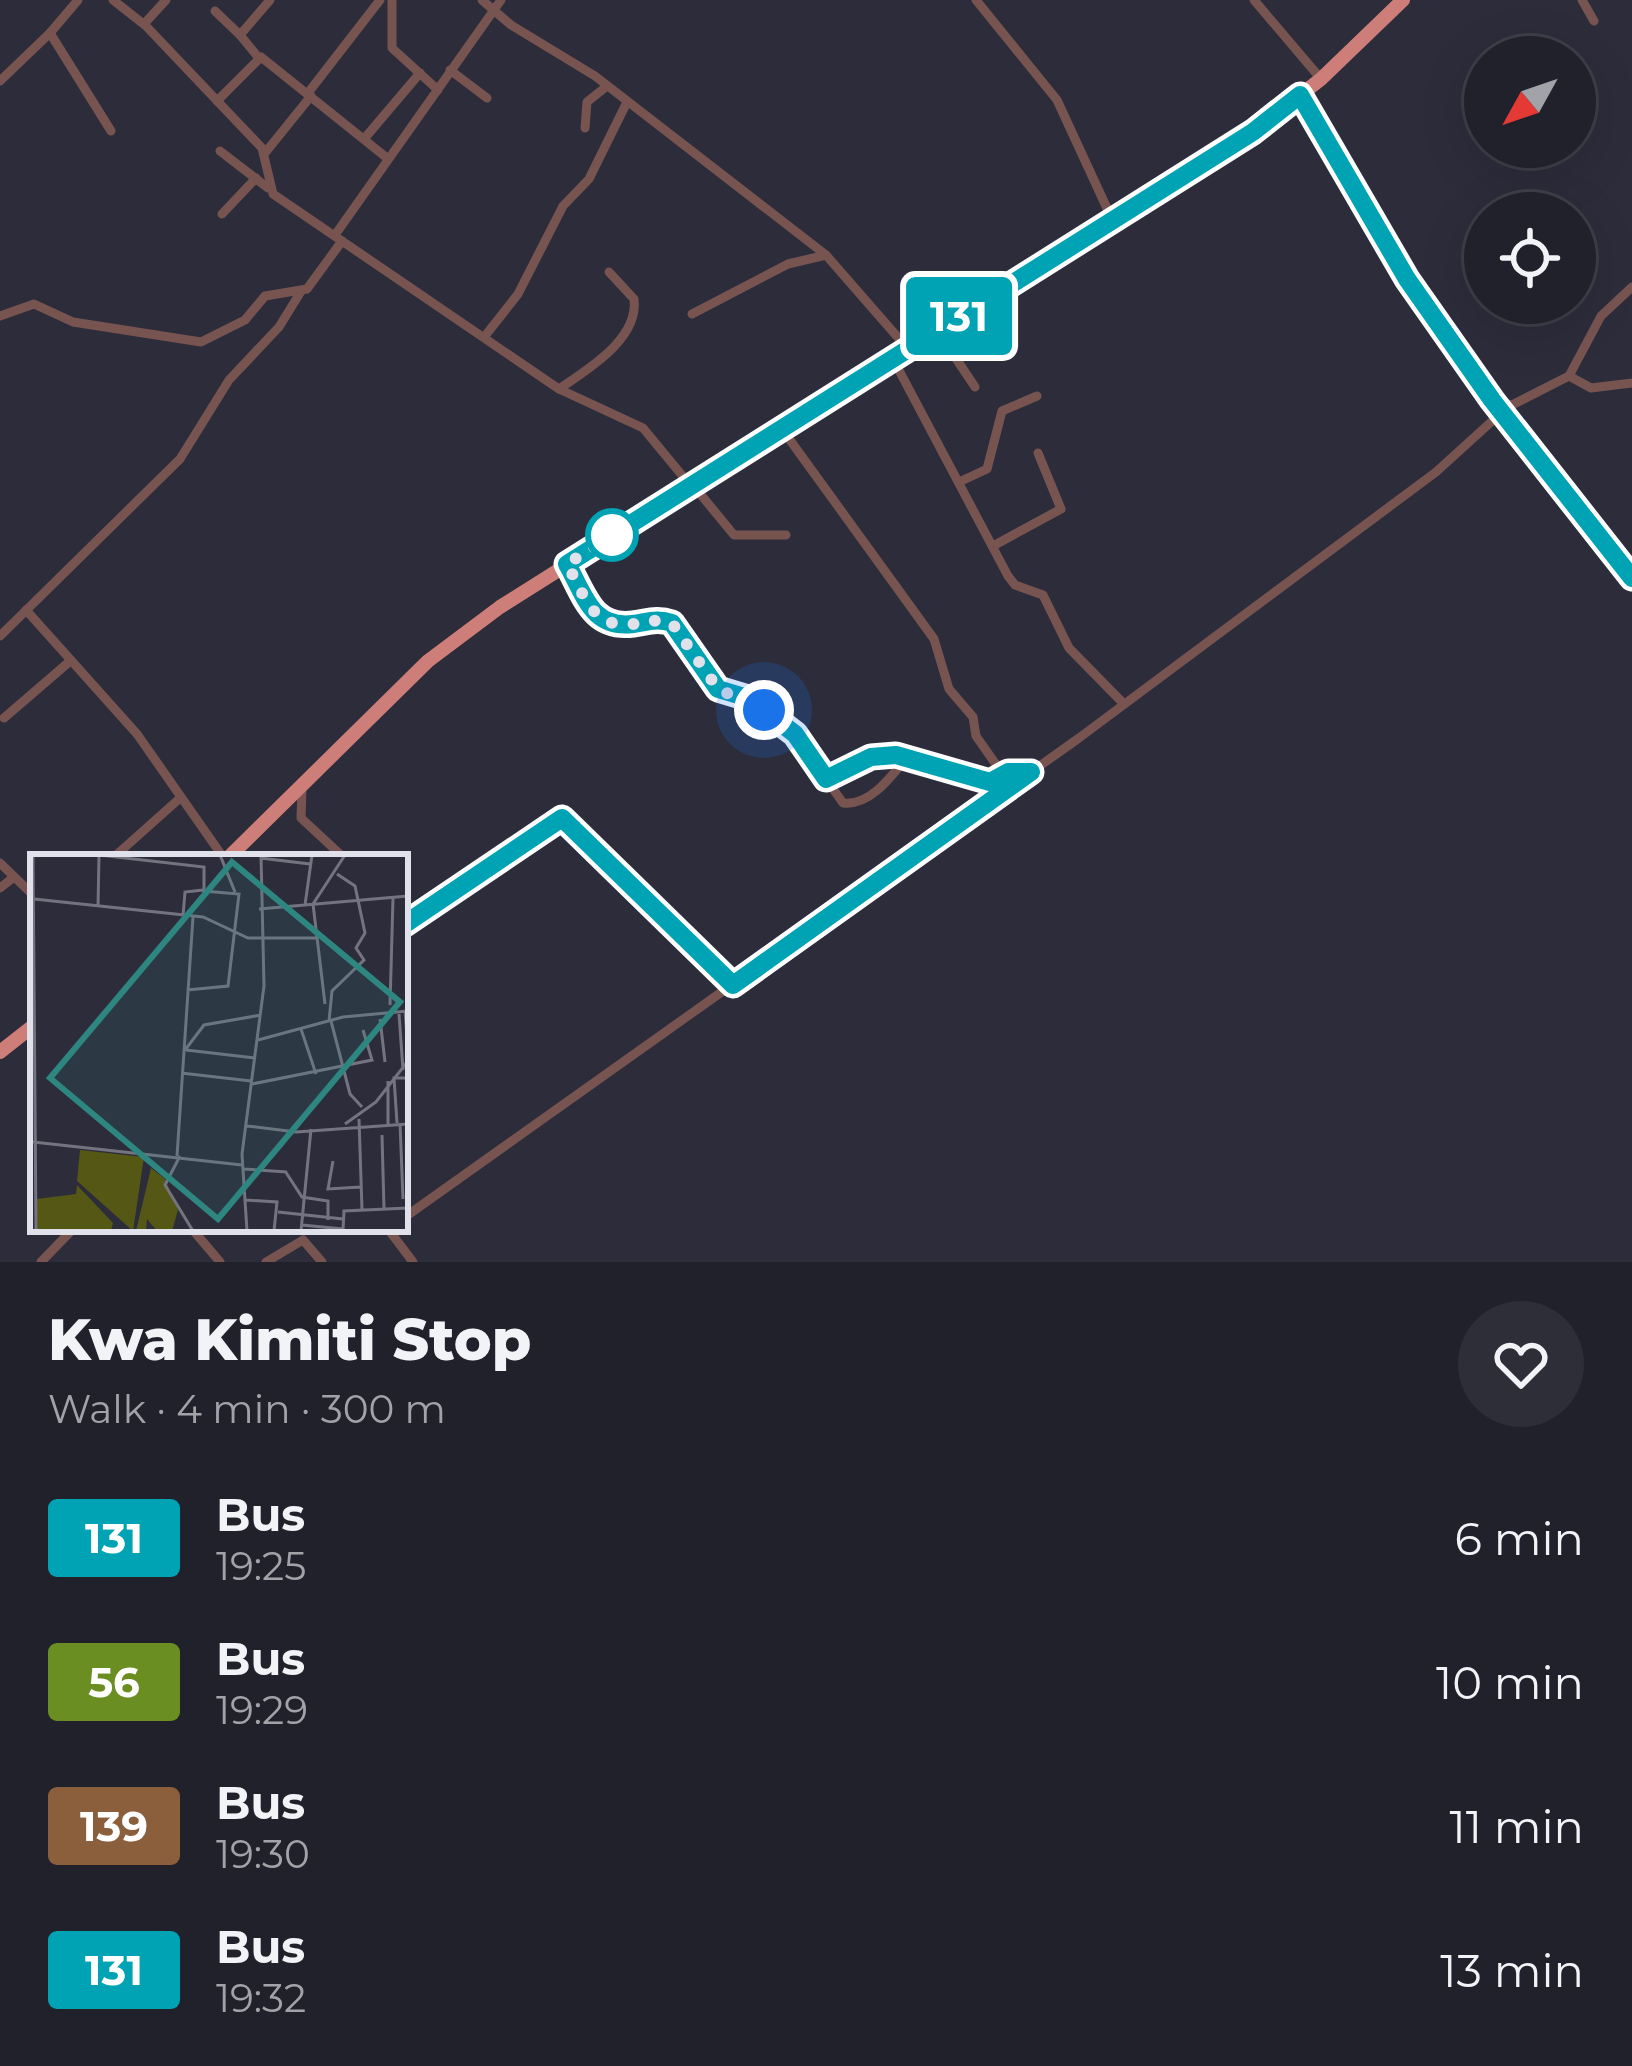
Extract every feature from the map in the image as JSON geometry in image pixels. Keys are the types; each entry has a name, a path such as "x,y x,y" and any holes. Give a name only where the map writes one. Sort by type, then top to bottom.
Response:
{"highway":[{"path":"229,854 428,661 691,484 1253,132 1321,79 1403,0"},
{"path":"0,1052 30,1028"}],"street":[{"path":"0,63 4,76 78,0"},
{"path":"113,0 144,24 265,152 268,188"},
{"path":"144,24 166,0"},
{"path":"240,35 271,0"},
{"path":"265,152 380,0"},
{"path":"392,0 392,48 438,89"},
{"path":"482,0 607,86 826,255 908,349"},
{"path":"0,636 180,459 229,380 279,327 387,158 501,0"},
{"path":"976,0 1057,100 1111,218"},
{"path":"1254,0 1321,79"},
{"path":"1582,0 1594,21"},
{"path":"215,11 259,57 387,158"},
{"path":"50,33 111,131"},
{"path":"217,101 259,57"},
{"path":"450,70 487,98"},
{"path":"364,139 420,73"},
{"path":"585,128 587,102 607,86"},
{"path":"1300,95 1375,228 1492,400 1632,578"},
{"path":"485,336 512,304 563,206 589,179 627,102"},
{"path":"220,151 392,279 559,389 644,428 738,537 786,536"},
{"path":"222,214 256,178"},
{"path":"692,314 788,264 826,255"},
{"path":"559,389 602,359 634,316 634,299 609,272"},
{"path":"1492,400 1512,405 1569,376 1601,316 1632,287"},
{"path":"0,316 34,304 73,322 201,342 238,325 265,296 300,293"},
{"path":"937,330 976,387"},
{"path":"893,358 1015,585 1043,595 1069,648 1124,704"},
{"path":"1569,376 1591,388 1632,382"},
{"path":"959,482 987,469 1002,411 1037,396"},
{"path":"408,1215 1124,704 1436,472 1502,413"},
{"path":"782,429 921,620 940,651 949,688 973,718 976,736 1008,772"},
{"path":"993,546 1061,509 1037,453"},
{"path":"567,564 597,618 611,626 654,620 672,623 718,689 748,698 795,734 838,799 852,804 885,784 907,757"},
{"path":"26,610 136,734 224,854"},
{"path":"4,718 69,662"},
{"path":"826,779 871,757 907,757 990,782 1008,772 1031,772"},
{"path":"302,782 301,818 341,854"},
{"path":"117,854 179,799"},
{"path":"408,922 562,818 733,985"},
{"path":"0,862 30,892"},
{"path":"0,887 14,877"},
{"path":"41,1262 70,1232"},
{"path":"195,1232 220,1262"},
{"path":"390,1232 413,1262"},
{"path":"266,1262 302,1240 322,1262"}],"bus line":[{"name":"131","path":"408,922 562,818 733,985 1031,772 1008,772 990,782 968,772 885,755 861,760 826,779 788,728 748,698 718,689 700,668 689,641 672,623 603,623 567,564 1253,132 1300,95 1407,279 1492,400 1632,578"}],"route":[{"path":"612,535 567,564 597,618 611,626 654,620 672,623 689,641 700,668 718,689 748,698 764,710"}]}
